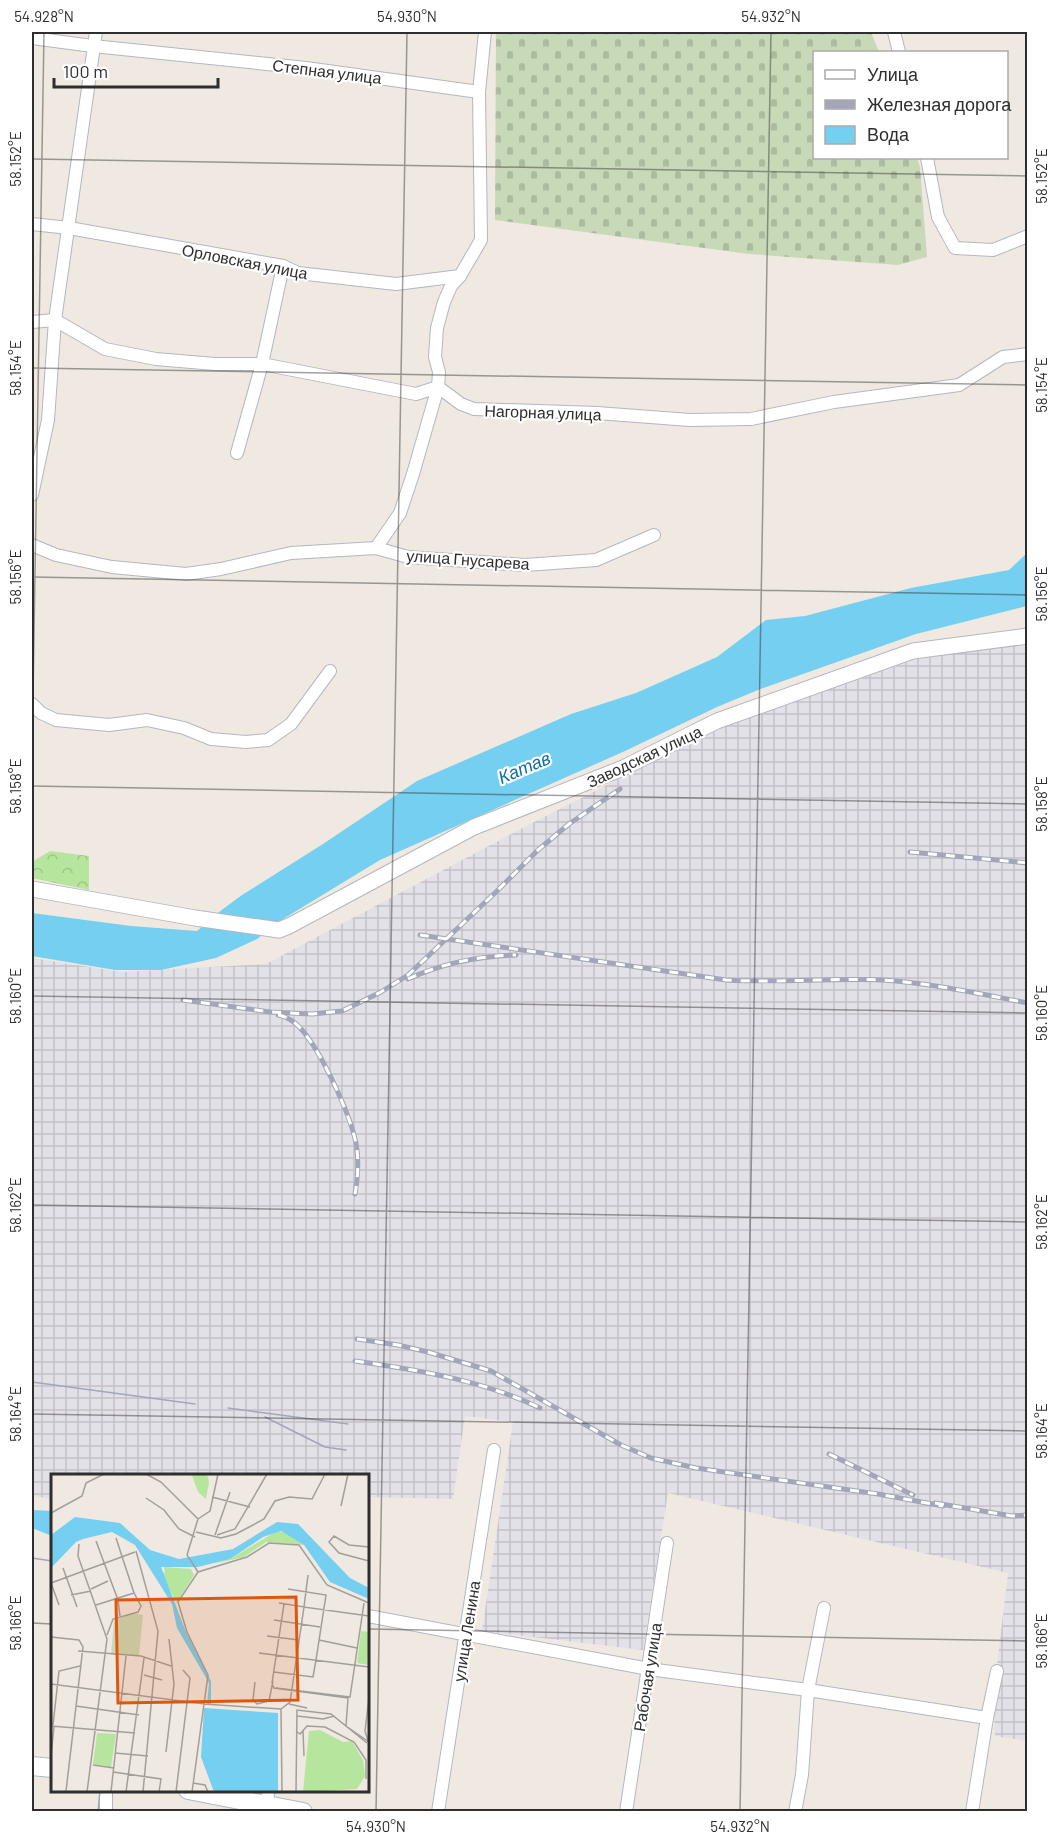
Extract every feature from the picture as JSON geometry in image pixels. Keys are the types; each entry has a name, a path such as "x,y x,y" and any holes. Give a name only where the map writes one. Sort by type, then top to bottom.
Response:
{"main road":[{"path":"32,1766 51,1768"},
{"path":"195,1792 266,1802 303,1812"}],"street":[{"path":"32,495 48,420 55,320 96,32"},
{"path":"376,548 400,513 438,387 439,372 435,357 437,328 444,302 451,286 460,276 480,240 479,92 484,32"},
{"path":"894,32 899,51"},
{"name":"Степная улица","path":"32,38 306,68 479,92"},
{"path":"927,159 938,217 955,248 993,250 1028,236"},
{"name":"Орловская улица","path":"32,224 69,228 283,266 298,273 396,284 460,276"},
{"path":"237,453 262,364 283,266"},
{"path":"32,321 55,320 105,349 156,359 215,364 262,364 416,394 438,387"},
{"name":"Нагорная улица","path":"438,387 461,404 474,409 733,421 834,402 959,385 1003,357 1028,354"},
{"name":"улица Гнусарева","path":"32,544 56,555 112,567 186,574 221,569 291,553 376,548 408,557 525,565 596,560 654,536"},
{"name":"Заводская улица","path":"32,889 195,918 279,930 474,827 623,768 717,721 913,651 1028,636"},
{"path":"32,704 36,715 56,720 109,724 147,720 184,728 211,739 246,742 268,740 291,724 330,671"},
{"name":"улица Ленина","path":"438,1812 494,1450"},
{"name":"Рабочая улица","path":"626,1812 667,1543"},
{"path":"795,1812 802,1775 808,1690 824,1608"},
{"path":"369,1616 649,1669 808,1690 987,1718"},
{"path":"972,1812 997,1671"},
{"path":"106,1792 106,1812"}],"shaded area":[{"path":"1021,644 1027,648 1027,1741 995,1736 993,1699 1008,1573 668,1493 643,1650 482,1631 513,1422 465,1416 453,1499 369,1497 369,1474 51,1474 51,1499 32,1496 32,958 122,972 266,964 714,730 934,653"}],"green space":[{"path":"496,32 871,32 879,51 813,51 813,159 917,159 920,167 927,257 898,265 749,254 495,220"},
{"path":"50,851 89,856 89,890 32,878 32,862"}],"water":[{"name":"Катав","path":"1027,553 1027,606 916,634 758,690 717,707 625,751 380,860 283,919 257,939 216,958 161,970 115,970 32,956 32,913 131,926 197,931 242,895 417,781 571,714 636,693 717,657 766,620 805,616 911,588 1009,570"},
{"path":"32,1510 51,1511 51,1536 32,1528"}],"tram line":[{"path":"32,1382 195,1404"},
{"path":"228,1408 348,1424"},
{"path":"265,1417 325,1447 346,1450"},
{"path":"32,1558 51,1561"},
{"path":"98,1812 100,1792"}],"railway":[{"path":"183,1000 270,1012 312,1014 342,1011 381,992 408,975 538,850 569,824 620,789"},
{"path":"910,852 1028,863"},
{"path":"420,935 726,980 900,981 1028,1003"},
{"path":"408,979 461,961 516,955"},
{"path":"278,1015 291,1020 304,1032 323,1062 340,1097 356,1143 358,1169 355,1194"},
{"path":"357,1339 428,1352 491,1371 621,1445 651,1458 696,1468 878,1494 943,1506"},
{"path":"355,1361 426,1372 473,1383 540,1408"},
{"path":"829,1454 913,1495"},
{"path":"935,1503 1012,1516 1028,1515"}]}
